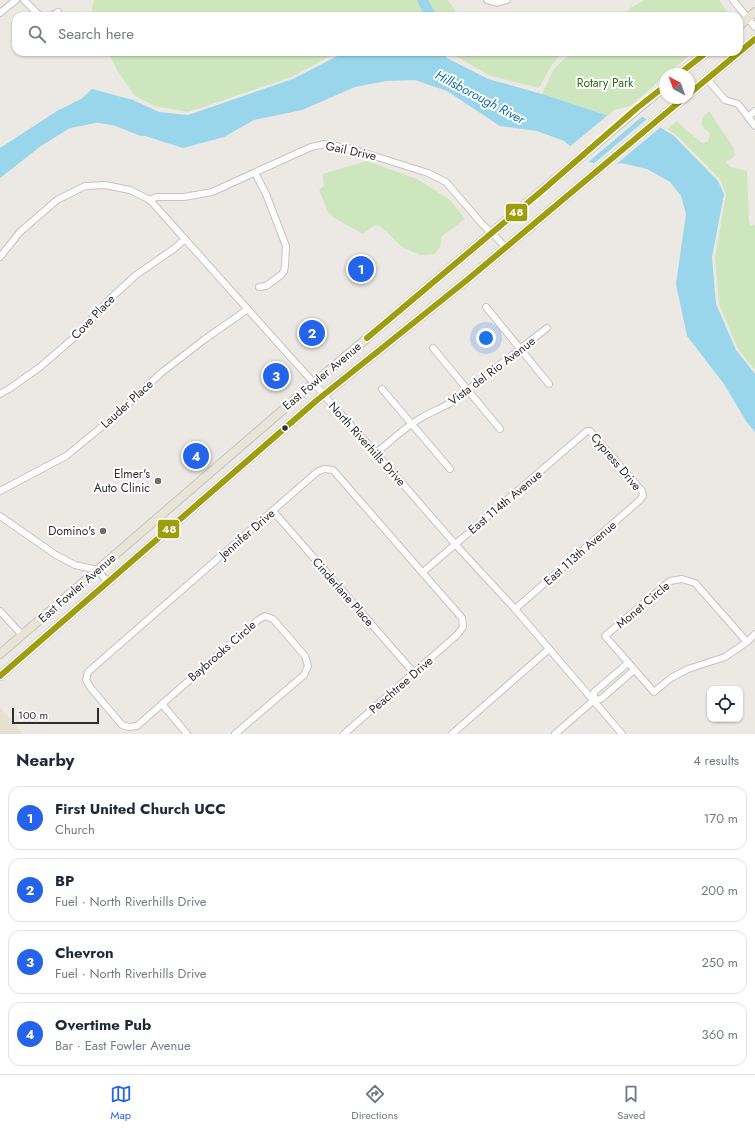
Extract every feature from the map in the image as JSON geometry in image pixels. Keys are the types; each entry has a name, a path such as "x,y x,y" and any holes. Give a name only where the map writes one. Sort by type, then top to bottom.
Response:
{"main road":[{"path":"743,22 755,12"},
{"path":"743,49 755,39"},
{"path":"687,68 702,56"},
{"path":"695,89 735,56"},
{"name":"East Fowler Avenue","path":"0,654 314,382 659,91"},
{"name":"East Fowler Avenue","path":"0,676 324,394 506,248 677,104"}],"street":[{"path":"0,13 16,0"},
{"path":"24,0 36,12"},
{"path":"487,0 498,3 507,0"},
{"path":"733,0 755,27"},
{"path":"707,79 725,100 738,104 755,126"},
{"path":"748,117 755,111"},
{"name":"Gail Drive","path":"150,200 156,197 184,197 212,192 311,147 325,144 352,149 424,171 446,182 483,225 506,248"},
{"path":"255,173 266,194 286,246 286,266 284,271 266,286 259,287"},
{"name":"North Riverhills Drive","path":"0,257 20,232 35,218 57,200 85,186 105,185 130,190 156,204 185,239 314,382 455,544 515,609 622,734"},
{"name":"Cove Place","path":"0,394 40,368 76,336 112,297 136,276 185,239"},
{"path":"486,307 549,384"},
{"name":"Lauder Place","path":"0,492 66,456 115,416 161,373 205,339 248,309"},
{"name":"Vista del Rio Avenue","path":"376,453 412,424 432,412 444,407 468,390 547,328"},
{"path":"432,348 500,429"},
{"path":"382,389 450,469"},
{"name":"Cypress Drive","path":"587,431 590,431 593,434 642,491 643,496"},
{"name":"East 114th Avenue","path":"422,572 587,431"},
{"name":"Jennifer Drive","path":"162,704 137,726 129,727 122,725 90,687 86,680 88,672 317,472 324,469 333,470 462,618 464,627 457,636"},
{"name":"East 113th Avenue","path":"515,609 643,496"},
{"name":"Cinderlane Place","path":"273,511 414,673"},
{"path":"0,516 56,555 75,564 98,570 107,582"},
{"name":"Monet Circle","path":"682,579 695,583 747,642 726,657 688,669 671,678 654,692 628,663 605,636 670,581 682,579"},
{"path":"0,610 22,635"},
{"name":"Baybrooks Circle","path":"162,704 258,620 266,616 273,619 305,656 308,666 304,675 235,734"},
{"path":"747,642 755,634"},
{"name":"Peachtree Drive","path":"344,734 457,636"},
{"path":"452,734 549,649"},
{"path":"594,700 594,692 628,663"},
{"path":"555,734 594,700 600,699 634,670"},
{"path":"162,704 187,734"}],"shaded area":[{"path":"0,707 23,734 0,734"}],"green space":[{"path":"94,0 448,0 456,12 91,12"},
{"path":"645,0 719,0 727,12 626,12 630,8"},
{"path":"110,56 330,56 291,77 188,112 154,106 134,95 117,70"},
{"path":"455,56 559,56 551,66 539,88 491,76"},
{"name":"Rotary Park","path":"567,56 688,56 675,68 659,68 659,81 628,108 606,115 542,94 554,69"},
{"path":"709,111 733,147 735,156 726,162 730,167 747,171 749,222 751,225 755,225 755,370 738,349 719,304 715,257 726,194 720,179 675,134 667,129 677,121 702,143 708,141 710,134 701,124 704,116"},
{"path":"367,161 417,179 449,199 465,219 442,236 440,247 434,254 420,255 402,247 378,225 372,227 363,234 333,217 328,212 319,190 324,186 323,174"}],"water":[{"path":"417,0 428,0 435,12 422,12"},
{"name":"Hillsborough River","path":"337,56 445,56 488,79 542,94 606,115 628,108 673,135 718,181 724,194 712,257 716,304 736,350 755,374 755,432 746,421 724,384 687,336 676,284 686,214 681,196 670,182 647,169 621,163 603,167 571,155 570,146 564,141 537,131 500,126 447,91 415,80 386,81 355,87 302,110 254,120 224,137 183,148 139,134 122,118 70,128 41,146 0,178 0,148 57,111 81,99 92,89 133,100 159,112 188,115 293,79"}],"pier":[{"path":"629,106 644,115 587,163 569,156 568,148 614,110"},
{"path":"648,118 662,126 613,167 603,169 592,165"}],"waterway":[{"name":"Hillsborough River","path":"100,118 117,121 142,131"}],"transit line":[{"name":"48","path":"743,49 755,39"},
{"name":"48","path":"687,68 702,56"},
{"name":"48","path":"695,89 735,56"},
{"name":"48","path":"367,338 659,91"},
{"name":"48","path":"0,676 316,401 467,280 677,104"}],"place":[{"name":"First United Church UCC","path":"361,269"},
{"name":"BP","path":"312,333"},
{"name":"Chevron","path":"276,376"},
{"name":"Overtime Pub","path":"196,456"},
{"name":"Elmer's Auto Clinic","path":"158,481"},
{"name":"Domino's","path":"103,531"}]}
